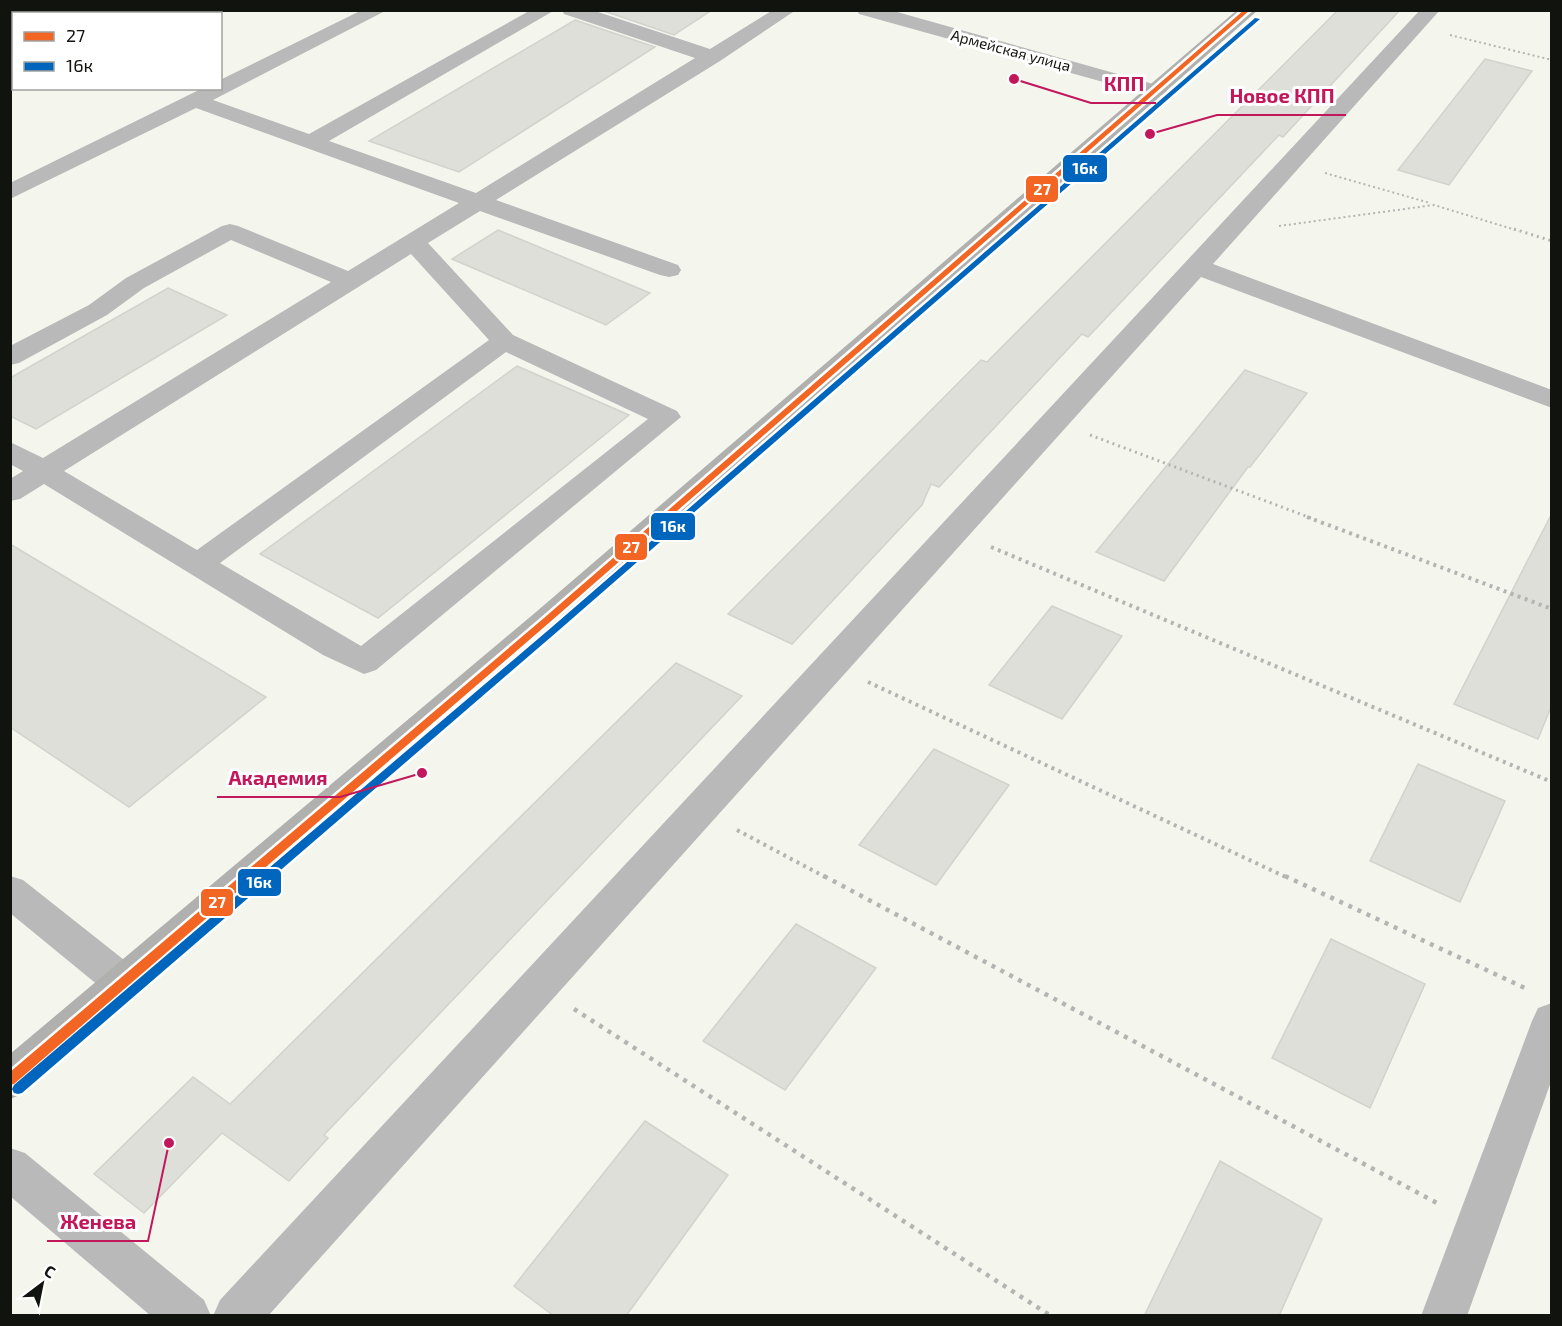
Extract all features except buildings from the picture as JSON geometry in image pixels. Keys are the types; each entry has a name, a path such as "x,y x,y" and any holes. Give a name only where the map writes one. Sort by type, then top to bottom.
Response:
{"main road":[{"path":"10,1080 1249,10"}],"street":[{"path":"222,88 378,10"},
{"path":"311,142 546,10"},
{"path":"572,10 713,57"},
{"path":"10,492 787,10"},
{"name":"Армейская улица","path":"866,10 1156,91"},
{"path":"236,1316 1424,18"},
{"path":"10,192 218,90"},
{"path":"196,101 669,270"},
{"path":"10,357 98,310 135,283 230,231 351,281"},
{"path":"10,451 364,662 667,417 504,341 414,242"},
{"path":"1197,267 1551,400"},
{"path":"198,564 504,341"},
{"path":"10,891 124,983"},
{"path":"1444,1316 1477,1225 1541,1006"},
{"path":"10,1168 188,1316"}],"path":[{"path":"1424,18 1551,60"},
{"path":"1292,164 1434,204 1551,241"},
{"path":"1228,234 1434,204"},
{"path":"1056,422 1551,609"},
{"path":"955,531 1551,782"},
{"path":"832,665 1541,1006"},
{"path":"699,810 1477,1225"},
{"path":"538,986 1051,1316"}],"transit line":[{"name":"27","path":"10,1080 547,620 1248,10"},
{"name":"16к","path":"18,1089 555,629 1257,19"}],"place":[{"name":"КПП","path":"1014,79"},
{"name":"Новое КПП","path":"1150,134"},
{"name":"Академия","path":"422,773"},
{"name":"Женева","path":"169,1143"}]}
